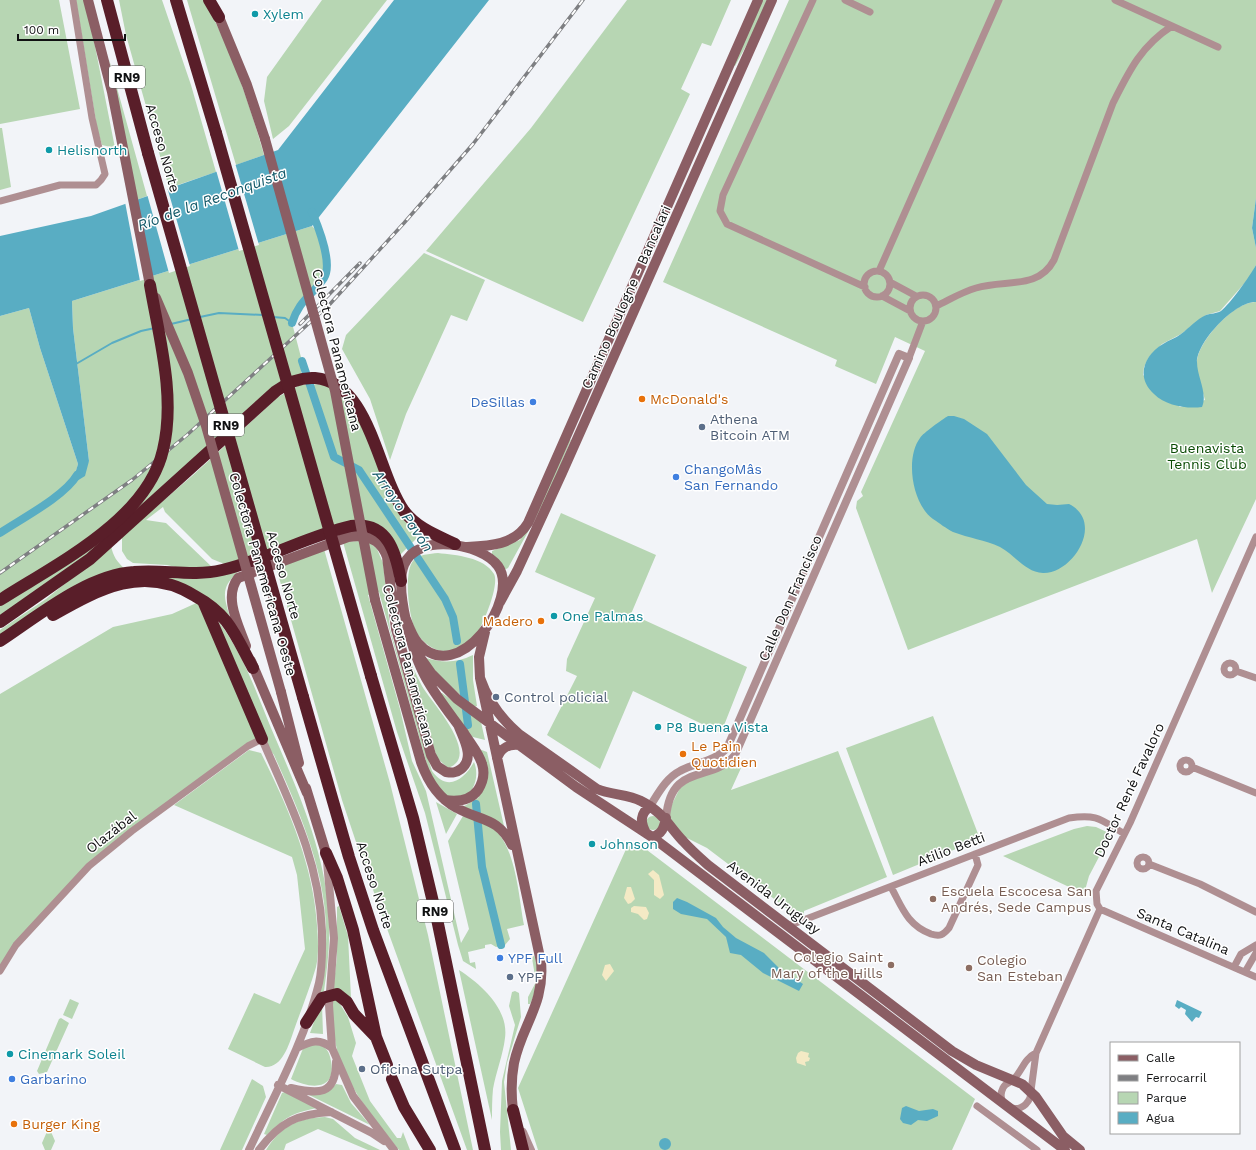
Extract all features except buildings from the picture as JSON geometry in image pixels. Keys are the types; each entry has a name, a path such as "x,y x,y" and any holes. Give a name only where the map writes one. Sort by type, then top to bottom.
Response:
{"highway":[{"name":"Acceso Norte","path":"107,0 148,153 349,857 373,930 455,1150"},
{"name":"RN9","path":"176,0 216,133 413,818 437,919 485,1150"},
{"path":"209,0 219,17"},
{"path":"0,600 103,532 137,500 153,477 163,450 166,398 164,365 150,285"},
{"path":"0,622 90,559 276,392 287,384 301,379 318,378 340,386 355,402 391,487 405,511 425,530 459,545"},
{"path":"0,641 65,599 109,577 134,572 188,574 221,570 342,528 355,526 367,526 375,530 387,540 396,555 401,581"},
{"path":"0,645 84,598 117,584 143,581 161,582 182,589 203,600 225,620 253,668"},
{"path":"203,600 262,739"},
{"path":"326,853 337,878 353,930 376,1037 387,1065"},
{"path":"306,1023 322,998 337,994 342,996 354,1014 376,1037"},
{"path":"392,1079 404,1107 430,1150"},
{"path":"513,1110 523,1150"}],"main road":[{"name":"Colectora Panamericana Oeste","path":"88,0 110,84 150,285 188,374 202,412 281,692 307,793 326,853"},
{"name":"Camino Boulogne - Bancalari","path":"459,545 487,546 507,541 519,535 528,523 758,0"},
{"name":"Camino Boulogne - Bancalari","path":"500,602 517,571 559,480 772,0"},
{"name":"Colectora Panamericana","path":"219,17 247,85 265,139 336,391 375,600 424,769 432,787 445,800 458,809 483,817 503,831 519,860"},
{"path":"307,793 253,668 232,601 233,587 238,578 344,538 357,535 368,537 377,542 386,554 396,629 431,755 437,766 446,772 452,773 458,771 464,766 467,760 466,744 459,727"},
{"path":"406,618 419,644 430,652 440,655 451,654 464,650 474,643 485,630 500,602 503,587 502,576 499,568 490,559 459,545 429,546 416,549 407,558 402,571 401,581 406,618 414,649 430,684 480,758 483,768 483,778 478,791 470,797 459,801 445,800"},
{"path":"485,630 478,658 480,678 488,722 543,975 541,993 514,1062 511,1085 513,1110"},
{"name":"Avenida Uruguay","path":"414,649 431,673 457,699 576,787 649,835 1064,1150"},
{"name":"Avenida Uruguay","path":"480,678 494,707 507,723 519,734 597,790 640,800 650,806 666,818 692,851 788,926 952,1050 976,1065 1014,1080 1030,1090 1063,1136 1080,1150"},
{"path":"497,758 500,751 505,747 519,744"},
{"path":"650,806 644,812 641,820 649,835 658,835 662,831 666,818"}],"street":[{"path":"0,201 60,185 96,185 102,180 105,174 92,118 73,0"},
{"name":"Colectora Panamericana","path":"212,0 219,17"},
{"path":"814,0 723,195 720,211 727,224 864,287 869,295 878,297 882,296 889,291 890,282 886,274 879,271 867,275 864,287"},
{"path":"845,0 870,12"},
{"path":"879,271 999,0"},
{"path":"1115,0 1218,47"},
{"path":"936,306 975,288 992,284 1031,280 1045,274 1050,268 1115,97 1141,53 1156,37 1172,26"},
{"path":"890,282 916,296 928,296 936,306"},
{"path":"882,296 910,311 915,318 923,321 931,318 934,314 936,306"},
{"path":"910,311 911,303 916,296"},
{"path":"909,358 923,321"},
{"name":"Calle Don Francisco","path":"650,806 666,782 673,775 679,771 720,754 727,748 900,354 909,358 735,754 726,763 679,784 670,798 666,818"},
{"name":"Doctor René Favaloro","path":"1100,909 1097,904 1096,890 1123,833 1130,823 1256,537"},
{"path":"1236,671 1256,678"},
{"path":"249,1150 278,1085 297,1048 319,982 322,959 319,897 316,878 303,835 262,739"},
{"name":"Olazábal","path":"0,971 16,945 89,866 138,826 248,746 262,739"},
{"path":"1192,767 1256,793"},
{"name":"Atilio Betti","path":"788,926 1069,818 1085,816 1097,817 1123,833"},
{"name":"Colectora Panamericana Oeste","path":"326,853 334,938 329,995 332,1048 336,1060 354,1096 392,1148"},
{"path":"891,886 912,924 927,932 938,936 942,935 949,928 978,865 976,854"},
{"path":"1150,864 1200,884 1256,912"},
{"path":"1036,1053 1025,1061 1014,1080 1007,1083 1003,1088 1001,1094 1002,1101 1006,1106 1013,1109 1021,1109 1027,1104 1030,1098 1036,1053 1100,909"},
{"name":"Santa Catalina","path":"1100,909 1256,977"},
{"path":"1234,967 1241,954 1256,945"},
{"path":"1245,972 1256,953"},
{"path":"297,1048 313,1041 324,1042 332,1048"},
{"path":"278,1085 310,1092 320,1092 325,1090 335,1080 336,1060"},
{"path":"278,1085 372,1133 392,1148"},
{"path":"977,1106 1037,1150"},
{"path":"513,1110 531,1150"},
{"path":"259,1150 265,1141 293,1119 313,1113 332,1112"}],"green space":[{"path":"0,0 59,0 80,109 0,124"},
{"path":"76,0 84,0 94,41 115,148 102,145 97,128"},
{"path":"119,0 162,0 191,85 216,172 169,188 126,35"},
{"path":"187,0 204,0 223,37 252,115 264,155 236,165"},
{"path":"322,0 387,0 289,126 273,139 264,101 267,77"},
{"path":"627,0 731,0 711,46 702,43 681,89 690,94 583,322 426,251 531,128"},
{"path":"762,0 768,0 756,28 735,66 734,65"},
{"name":"Buenavista Tennis Club","path":"789,0 1256,0 1256,198 1252,228 1256,248 1256,265 1250,277 1220,311 1206,315 1181,334 1162,344 1149,357 1144,367 1143,375 1180,407 1205,400 1197,370 1199,352 1204,342 1219,323 1228,315 1247,303 1256,302 1256,499 1212,593 1197,539 908,650 856,508 857,501 863,496 861,492 925,351 895,337 876,384 835,366 837,360 663,282"},
{"path":"109,59 147,196 134,201"},
{"path":"0,128 2,128 11,187 0,190"},
{"path":"312,226 322,237 327,268 325,277 297,309 292,323 302,361 301,379 292,382 120,533 0,622 0,316 29,308 40,348 78,464 73,483 89,461 73,328 72,301"},
{"path":"424,253 485,280 467,321 451,315 406,414 390,460 370,399 342,349 346,335"},
{"path":"326,384 344,395 365,430 388,495 417,538 400,555 367,523 227,565 212,559 165,512 163,507 146,520 166,523 213,568 192,571 167,565 133,563 127,559 122,551 122,538 111,546 116,559 125,569 0,635 0,630 46,599 192,476 278,397 300,385"},
{"path":"568,438 571,440 562,461 560,474 508,568 504,570 492,557 492,551 520,540 527,530"},
{"path":"561,513 656,555 631,614 747,667 721,733 633,691 600,769 547,735 577,676 566,671 567,659 595,598 535,572"},
{"path":"343,542 369,542 377,549 383,563 390,629 432,771 443,781 449,782 455,781 465,774 474,762 476,769 476,777 471,790 460,798 453,798 445,795 438,788 429,772 379,592 368,595 400,709 412,761 426,791 461,943 469,929 448,841 463,816 482,821 495,829 503,840 514,867 524,925 507,929 510,939 505,945 496,947 491,944 485,945 485,948 468,952 470,963 475,962 476,969 463,961 458,945 425,813 397,732"},
{"path":"324,549 390,783 428,935 473,1150 467,1150 359,851 342,800 276,567"},
{"path":"438,553 477,560 489,568 494,574 495,580 495,587 489,607 477,634 467,644 449,651 442,651 434,648 423,641 418,635 412,620 408,598 408,576 413,561 421,556"},
{"path":"239,571 229,582 225,592 230,617 170,582 104,583"},
{"path":"203,600 262,739 89,866 16,945 0,971 0,694 113,627 172,614"},
{"path":"219,622 228,634 242,660 254,687 301,799 317,848 327,899 329,933 324,991 318,994 324,963 326,932 324,902 318,872 310,842 299,813 274,755 267,746 217,624"},
{"path":"406,652 422,686 444,716 457,741 460,753 457,762 448,768 437,758"},
{"path":"473,655 473,680 477,706 474,707 437,675 426,658 438,661 455,661"},
{"path":"442,693 481,722 485,740 469,736 439,694"},
{"path":"933,716 980,839 893,875 846,748"},
{"path":"479,749 487,752 504,826 461,808 478,798 485,787"},
{"path":"249,750 261,753 281,794 298,836 305,858 315,902 318,935 316,967 290,1042 284,1054 276,1064 265,1067 228,1049 254,993 280,1004 305,949 297,875 292,857 174,805"},
{"path":"838,751 887,877 804,911 804,917 792,917 786,908 707,848 685,837 672,823 669,810 680,788 689,781 731,763 741,768 731,790"},
{"path":"436,802 457,814 446,834"},
{"path":"653,816 658,818 660,823 658,828 653,830 648,828 646,823 648,818"},
{"path":"1087,826 1096,827 1111,834 1089,876 1084,894 1003,856 1074,829"},
{"path":"639,844 975,1099 952,1150 538,1150 518,1088 627,847"},
{"path":"339,906 348,936 351,998 333,990 337,957 337,907"},
{"path":"534,955 537,967 537,980 533,998 530,1004 528,1004 528,997 536,982 532,958"},
{"path":"459,970 476,982 492,998 503,1017 505,1038 493,1089 492,1120"},
{"path":"515,991 519,993 521,1017 507,1063 504,1082 511,1150 501,1150 500,1132 502,1081 515,1025 509,1006 512,992"},
{"path":"70,999 79,1003 72,1019 63,1015"},
{"path":"331,999 336,1000 340,1004 348,1017 356,1043 352,1056 370,1101 397,1138 401,1138 403,1132 410,1150 399,1150 365,1106 350,1082 337,1050 334,1035"},
{"path":"322,1004 323,1034 310,1033 320,1005"},
{"path":"61,1018 69,1023 47,1072 39,1074 37,1071 59,1019"},
{"path":"310,1043 324,1047 328,1052 332,1071 330,1078 326,1083 314,1086 306,1085 291,1079 304,1046"},
{"path":"252,1079 263,1086 266,1097 242,1150 220,1150"},
{"path":"336,1084 342,1085 351,1103 370,1125 307,1094 323,1093 330,1090"},
{"path":"285,1092 317,1108 294,1114 284,1120 267,1135 264,1134 282,1093"},
{"path":"325,1117 333,1119 355,1138 380,1150 368,1150 318,1129 286,1144 284,1150 266,1150 284,1129 291,1125 306,1119"},
{"path":"49,1127 55,1141 51,1150 45,1150 42,1143"}],"sand":[{"path":"653,870 659,875 664,895 660,899 654,895 654,880 648,874"},
{"path":"627,887 631,887 635,899 628,904 624,898"},
{"path":"634,906 646,907 649,913 647,919 644,920 638,914 631,912 631,908"},
{"path":"610,964 614,971 606,981 602,975 605,965"},
{"path":"801,1051 809,1053 808,1057 810,1058 809,1061 805,1062 806,1066 797,1063 796,1058 798,1053"}],"water":[{"name":"Río de la Reconquista","path":"394,0 489,0 312,226 72,301 73,328 89,461 85,476 72,484 78,464 40,348 29,308 0,316 0,236 91,216 278,150"},
{"path":"1256,198 1256,248 1252,228"},
{"path":"1256,265 1256,302 1247,303 1228,315 1210,334 1203,344 1199,354 1197,368 1204,396 1202,407 1190,408 1177,406 1159,398 1148,388 1145,381 1144,368 1151,355 1156,349 1179,335 1196,321 1208,314 1221,311 1240,290"},
{"path":"948,416 964,419 987,434 1026,485 1047,504 1069,504 1079,512 1084,523 1085,534 1081,546 1065,565 1054,571 1043,573 1031,570 1000,547 951,531 933,519 926,512 920,503 913,480 912,468 915,447 922,436 933,426"},
{"path":"677,898 716,918 723,927 736,938 764,953 779,968 803,984 799,991 763,973 741,955 730,953 726,937 707,919 681,914 673,909 673,902"},
{"path":"1177,1000 1202,1012 1199,1018 1196,1017 1192,1022 1185,1014 1186,1010 1181,1007 1179,1009 1175,1006"},
{"path":"906,1106 919,1111 933,1109 938,1111 938,1116 927,1121 918,1120 911,1125 903,1123 900,1119 902,1108"},
{"path":"663,1138 667,1138 671,1144 667,1150 663,1150 659,1146 659,1142"}],"pier":[{"path":"235,163 259,245 239,251 216,170"},
{"path":"167,187 190,266 169,273 147,194"},
{"path":"133,199 150,278 140,281 125,202"}],"waterway":[{"name":"Arroyo Pavón","path":"292,323 298,309 324,278 326,272 327,264 324,245 312,212"},
{"path":"200,317 219,313 263,315"},
{"path":"273,317 285,318 292,323"},
{"path":"171,324 192,319"},
{"path":"76,364 112,343 141,331 155,328"},
{"name":"Arroyo Pavón","path":"302,361 334,457 359,470 445,599 453,617 457,641"},
{"path":"0,533 53,499 63,491 77,475"},
{"name":"Arroyo Pavón","path":"460,664 468,725"},
{"name":"Arroyo Pavón","path":"476,804 482,867 501,945"}],"railway":[{"path":"0,573 132,480 187,435 330,304 473,144 583,0"},
{"path":"300,324 360,263"}],"place":[{"name":"Xylem","path":"255,14"},
{"name":"Helisnorth","path":"49,150"},
{"name":"McDonald's","path":"642,399"},
{"name":"DeSillas","path":"533,402"},
{"name":"Athena Bitcoin ATM","path":"702,427"},
{"name":"ChangoMâs San Fernando","path":"676,477"},
{"name":"One Palmas","path":"554,616"},
{"name":"Madero","path":"541,621"},
{"name":"Control policial","path":"496,697"},
{"name":"P8 Buena Vista","path":"658,727"},
{"name":"Le Pain Quotidien","path":"683,754"},
{"name":"Johnson","path":"592,844"},
{"name":"Escuela Escocesa San Andrés, Sede Campus","path":"933,899"},
{"name":"YPF Full","path":"500,958"},
{"name":"Colegio Saint Mary of the Hills","path":"891,965"},
{"name":"Colegio San Esteban","path":"969,968"},
{"name":"YPF","path":"510,977"},
{"name":"Cinemark Soleil","path":"10,1054"},
{"name":"Oficina Sutpa","path":"362,1069"},
{"name":"Garbarino","path":"12,1079"},
{"name":"Burger King","path":"14,1124"}]}
